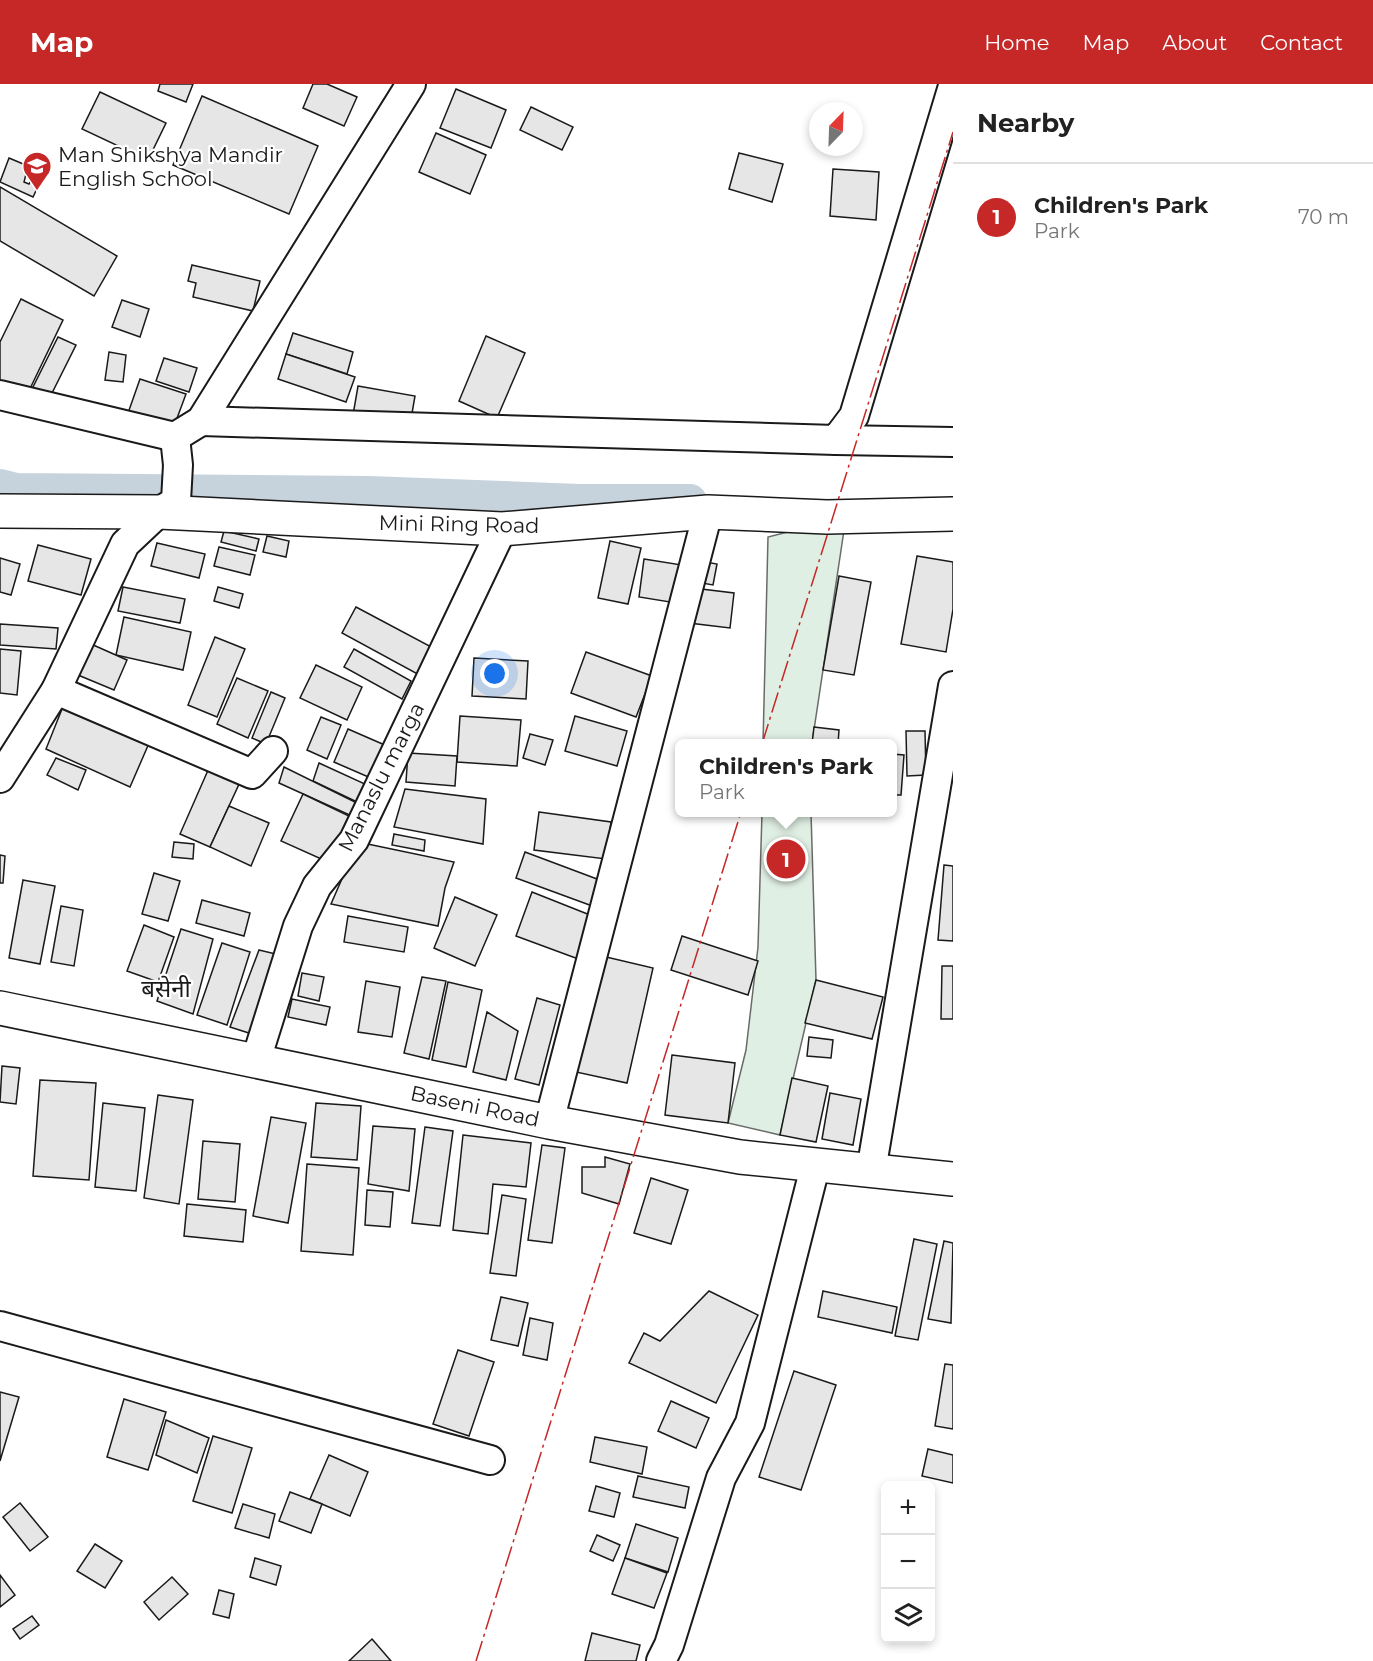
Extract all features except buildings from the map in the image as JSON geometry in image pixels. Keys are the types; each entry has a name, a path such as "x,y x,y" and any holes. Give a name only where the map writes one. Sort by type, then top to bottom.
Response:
{"street":[{"path":"0,777 56,690 125,544 167,506 177,451 201,421 411,84"},
{"path":"836,440 854,416 953,86"},
{"path":"0,395 177,451"},
{"path":"201,421 953,442"},
{"name":"Mini Ring Road","path":"0,511 167,506 502,529 708,512 827,518 953,514"},
{"path":"549,1122 708,512"},
{"name":"Manaslu marga","path":"256,1060 298,926 317,886 354,840 502,529"},
{"path":"871,1171 953,686"},
{"path":"56,690 252,774 273,751"},
{"name":"Baseni Road","path":"0,1008 549,1122 741,1157 815,1167 953,1179"},
{"path":"661,1661 669,1645 721,1478 750,1423 815,1167"},
{"path":"0,1326 490,1460"}],"green space":[{"path":"846,517 813,739 763,739 768,537"},
{"path":"762,817 811,817 816,980 780,1135 728,1123 746,1050 758,947"}],"waterway":[{"path":"0,486 16,490 368,493 579,501 690,501"}],"power":[{"path":"764,739 953,132"},
{"path":"476,1661 739,817"}],"place":[{"name":"Man Shikshya Mandir English School","path":"37,192"},
{"name":"Children's Park","path":"786,859"}],"district":[{"name":"बसेनी","path":"166,988"}]}
